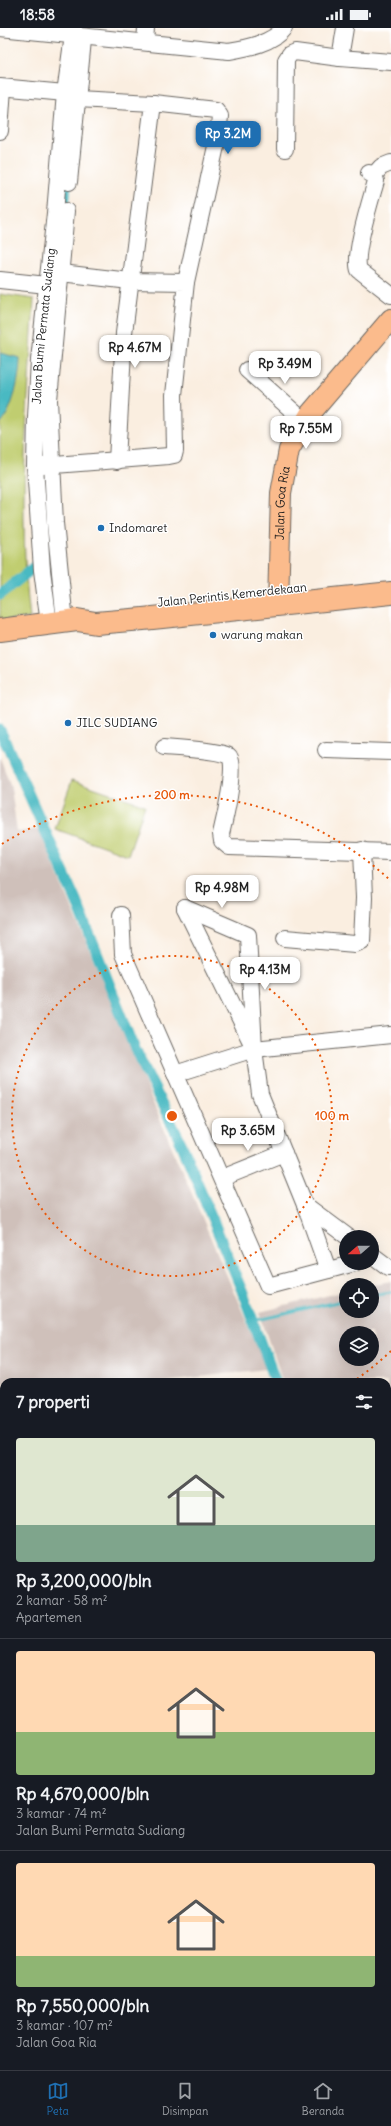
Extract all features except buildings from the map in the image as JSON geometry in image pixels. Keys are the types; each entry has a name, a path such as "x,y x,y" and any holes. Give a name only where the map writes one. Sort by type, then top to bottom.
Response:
{"highway":[{"name":"Jalan Perintis Kemerdekaan","path":"0,630 64,622 96,623 143,620 391,581"},
{"name":"Jalan Perintis Kemerdekaan","path":"277,598 391,593"}],"main road":[{"name":"Jalan Goa Ria","path":"277,598 281,484 289,450 304,421 330,388 391,319"}],"street":[{"path":"7,29 145,35 229,51 245,48 262,42 276,36 284,28"},
{"path":"340,58 345,28"},
{"name":"Jalan Bumi Permata Sudiang","path":"64,622 42,570 35,466 39,360 55,213 79,32"},
{"path":"284,149 286,60 290,54 295,52 340,58 391,62"},
{"path":"0,131 1,87 71,96 216,110 219,114 218,137 186,282 174,395 174,453 169,456 116,461 35,466"},
{"name":"Jalan Bumi Permata Sudiang","path":"64,622 55,523 49,400 60,273 71,96"},
{"path":"116,461 122,356 153,103"},
{"path":"391,163 371,174 376,181 359,249 358,266 359,270 391,295"},
{"path":"60,273 130,281 186,282"},
{"path":"0,280 47,285"},
{"path":"247,370 304,421"},
{"path":"164,747 218,753 231,758 232,770 222,834 222,841 229,847 391,852"},
{"path":"326,750 391,752"},
{"path":"284,938 355,944 362,941 364,898 362,850"},
{"path":"254,1049 185,908 248,935 254,1049 260,1094 305,1205 328,1270"},
{"path":"121,915 123,954 268,1286 339,1267"},
{"path":"176,1074 254,1049 391,1035"},
{"path":"222,1178 284,1153"},
{"path":"305,1205 339,1230"}],"shaded area":[{"path":"0,757 11,788 17,832 39,829 159,1117 267,1369 191,1378 0,1378"},
{"path":"391,1281 391,1378 282,1378 260,1312 339,1293 339,1318 379,1318 379,1284"}],"green space":[{"path":"0,294 34,299 24,499 24,539 30,618 0,620"},
{"path":"72,780 145,805 128,855 55,829"}],"water":[{"path":"0,353 20,358 19,374 15,393 9,410 0,424"}],"waterway":[{"path":"63,217 67,174"},
{"path":"0,595 34,567"},
{"path":"0,730 76,900 135,1049 182,1145 242,1291 275,1378"},
{"path":"379,1294 391,1292"},
{"path":"254,1321 339,1302"}],"place":[{"name":"Indomaret","path":"101,528"},
{"name":"warung makan","path":"213,635"},
{"name":"JILC SUDIANG","path":"68,723"}]}
